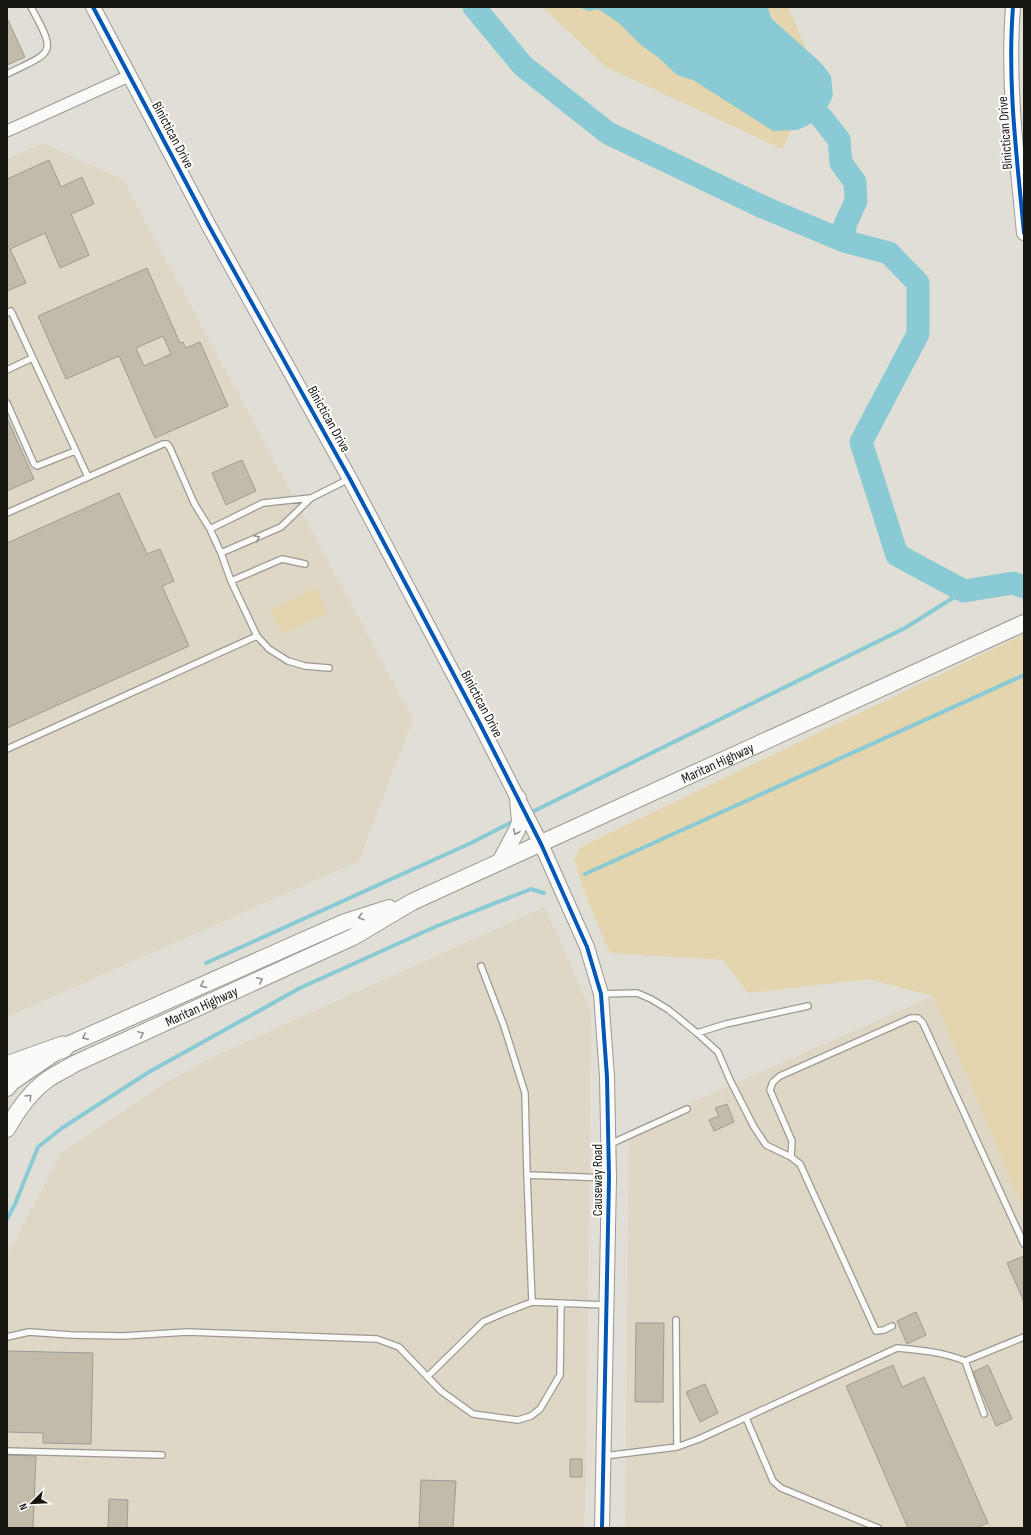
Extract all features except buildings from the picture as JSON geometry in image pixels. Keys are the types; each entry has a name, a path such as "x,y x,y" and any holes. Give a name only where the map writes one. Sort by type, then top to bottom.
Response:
{"highway":[{"path":"7,1068 63,1047"}],"main road":[{"name":"Maritan Highway","path":"7,1129 24,1102 35,1090 47,1080 74,1064 353,937 412,902 1024,623"},
{"path":"500,862 520,822 518,798"},
{"name":"Maritan Highway","path":"7,1088 12,1082 63,1047 346,922 412,902"}],"street":[{"name":"Binictican Drive","path":"92,7 209,226 350,479 480,724 540,844"},
{"name":"Binictican Drive","path":"1013,7 1013,110 1024,233"},
{"path":"7,131 129,76"},
{"name":"Causeway Road","path":"540,844 587,947 601,994 607,1077 609,1178 602,1528"}],"lane":[{"path":"7,74 38,59 48,50 46,35 31,7"},
{"path":"7,313 11,311 88,477"},
{"path":"7,370 32,358"},
{"path":"7,403 34,464 37,466 75,451"},
{"path":"7,513 163,444 167,444 194,503 210,529 257,636 269,649 288,661 305,666 329,668"},
{"path":"221,553 281,527 311,498 350,479"},
{"path":"210,529 263,503 311,498"},
{"path":"232,581 282,559 305,564"},
{"path":"7,749 257,636"},
{"path":"481,966 504,1026 525,1093 532,1302"},
{"path":"601,994 636,993 651,999 669,1010 718,1052 754,1127 766,1145 791,1157 800,1164 876,1331 884,1330 892,1326"},
{"path":"697,1033 726,1024 808,1006"},
{"path":"791,1157 792,1141 770,1090 773,1082 780,1076 911,1018 918,1018 923,1023 1024,1244"},
{"path":"608,1145 687,1109"},
{"path":"527,1175 609,1178"},
{"path":"428,1376 483,1322 501,1314 532,1302 607,1305"},
{"path":"7,1337 29,1332 71,1335 123,1336 187,1332 377,1339 399,1346 441,1390 473,1414 518,1420 531,1416 540,1409 560,1375 561,1303"},
{"path":"676,1320 677,1447"},
{"path":"604,1456 677,1447 699,1439 897,1348 950,1355 965,1361 1024,1337"},
{"path":"965,1361 984,1414"},
{"path":"746,1418 773,1482 781,1488 878,1528"},
{"path":"7,1451 162,1455"}],"shaded area":[{"path":"543,7 788,7 818,77 782,149 606,67"},
{"path":"43,143 123,180 413,719 359,861 7,1017 7,159"},
{"path":"316,588 327,612 282,634 270,610"},
{"path":"1024,634 1024,1210 933,996 869,979 748,993 723,960 610,953 587,899 574,860 579,848"},
{"path":"545,907 591,1012 586,1484 584,1528 7,1528 7,1256 61,1153 170,1080 213,1057"},
{"path":"933,996 1024,1210 1024,1528 625,1528 629,1130"}],"water":[{"path":"578,7 768,7 771,18 821,63 831,76 833,96 822,118 798,130 773,131 693,80 677,75 659,58 641,45 619,23 598,9 589,11"}],"waterway":[{"path":"474,7 523,66 608,133 763,207 844,241 889,253 918,283 918,334 861,442 897,555 964,591 1013,583 1024,587"},
{"path":"822,118 839,140 841,163 855,182 856,201 845,225 844,241"},
{"path":"528,814 905,628 964,591"},
{"path":"585,874 1024,675"},
{"path":"206,963 471,843 516,820"},
{"path":"7,1219 15,1204 38,1147 62,1128 149,1072 300,988 437,926 531,889 544,893"}],"cycle path":[{"path":"93,7 209,226 350,479 480,724 541,844 587,947 601,994 607,1077 609,1178 602,1528"},
{"path":"1013,7 1011,35 1012,92 1024,233"}]}
